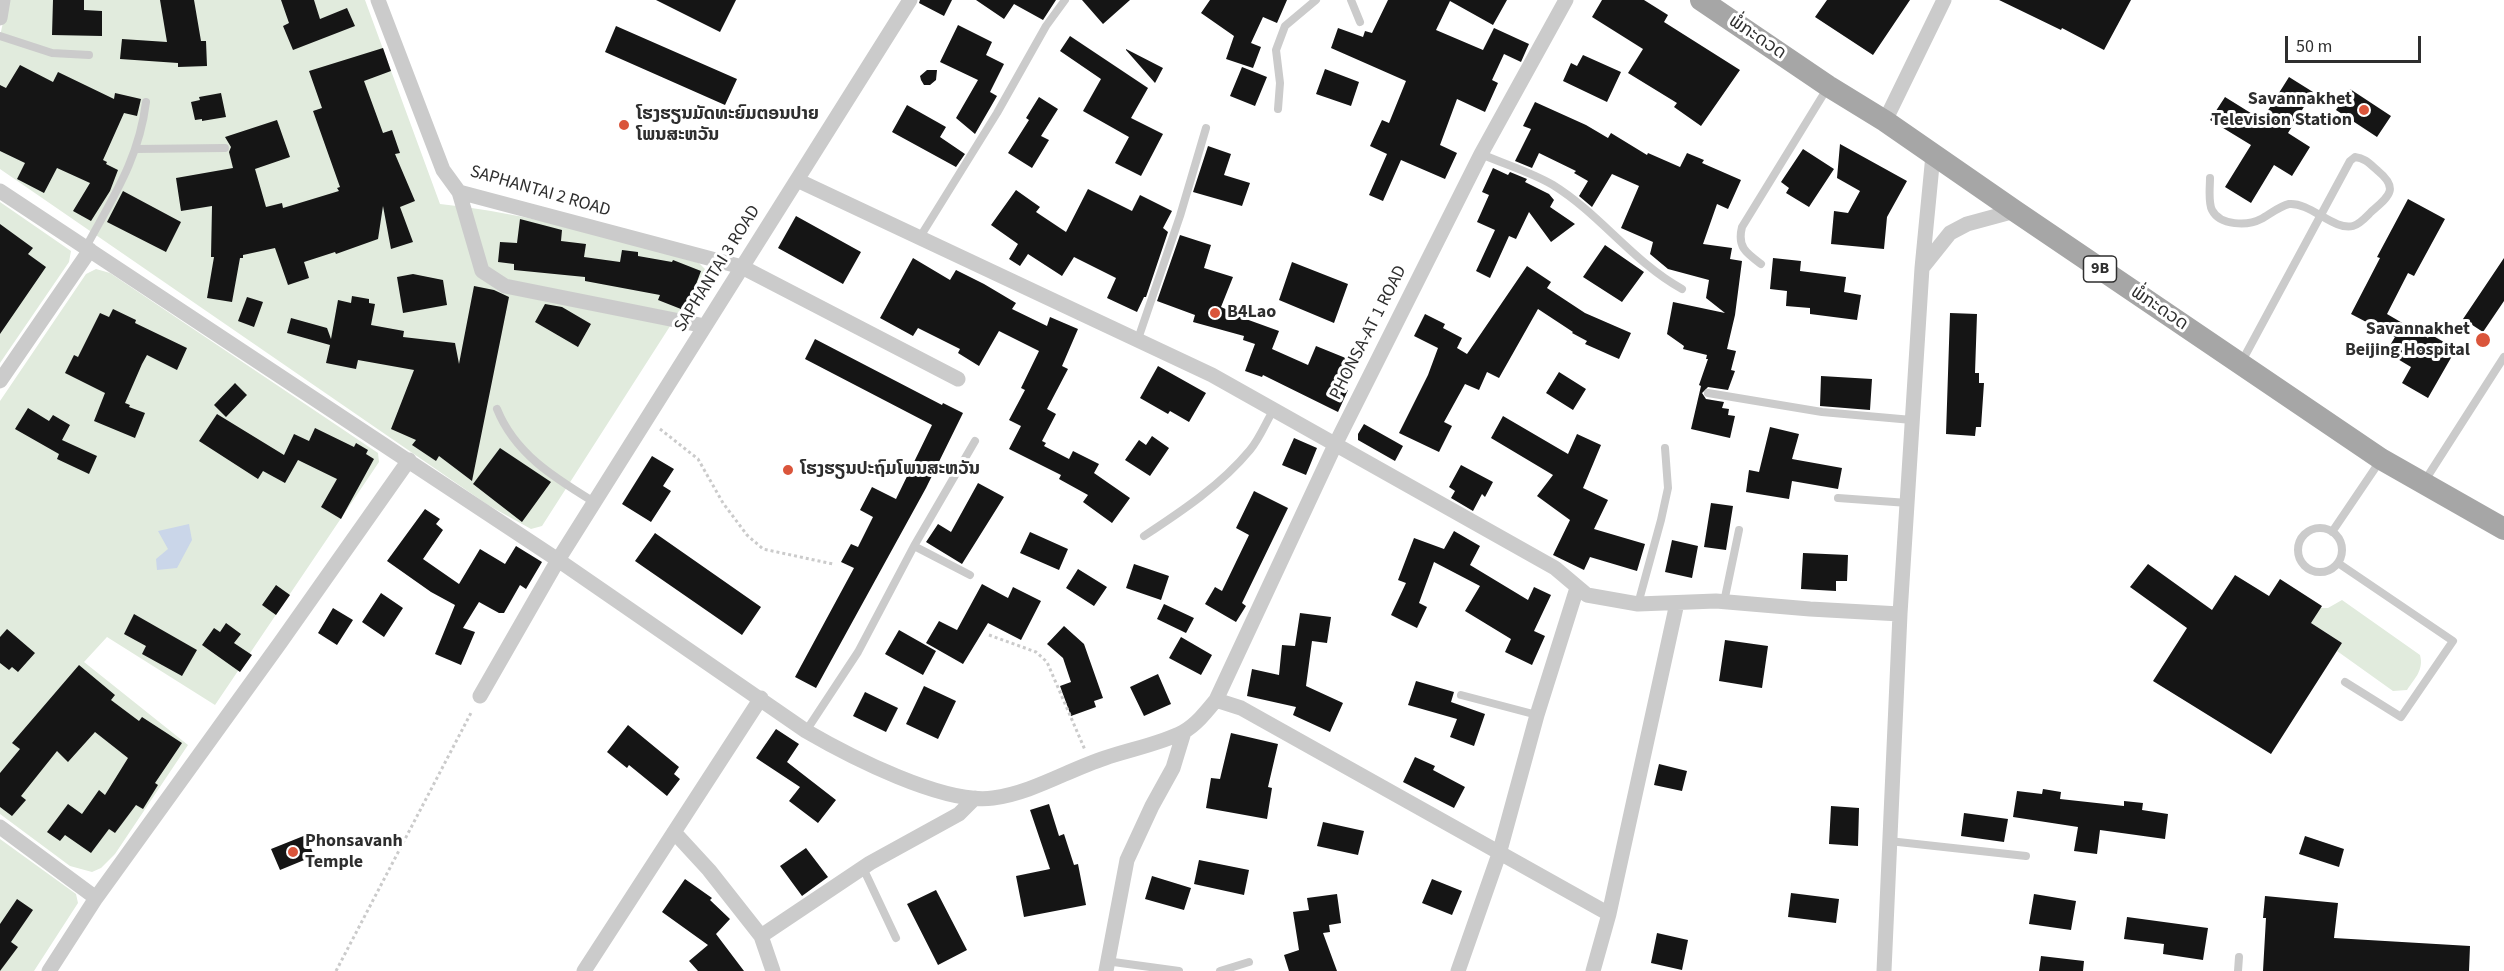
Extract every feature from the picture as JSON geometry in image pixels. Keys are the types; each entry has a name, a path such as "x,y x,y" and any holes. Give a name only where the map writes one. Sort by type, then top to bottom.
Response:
{"main road":[{"name":"ພໍ່ກະດວດ","path":"1701,0 1828,86 1885,121 2015,212 2381,459 2504,529"}],"street":[{"path":"0,18 3,0"},
{"name":"SAPHANTAI 2 ROAD","path":"378,0 443,171 459,192 742,267 958,379"},
{"name":"SAPHANTAI 3 ROAD","path":"480,696 558,560 910,0"},
{"name":"PHONSA-AT 1 ROAD","path":"1184,732 1204,714 1218,695 1335,445 1481,154 1566,0"},
{"path":"1885,121 1944,0"},
{"path":"1884,971 1900,614 1922,268 1933,155"},
{"path":"797,180 1212,375 1555,568 1587,595 1638,604 1724,602 1900,614"},
{"path":"0,191 409,460 761,698 806,731 843,753 955,797 992,798 1015,793 1090,762 1184,732"},
{"path":"459,192 482,271 490,278 505,286 705,326"},
{"path":"1922,268 1950,233 1967,224 2015,212"},
{"path":"0,381 88,249"},
{"path":"49,971 96,898 409,460"},
{"path":"1458,971 1499,854 1537,715 1577,588"},
{"path":"1593,971 1609,914 1677,603"},
{"path":"1218,695 1609,914"},
{"path":"584,971 761,698"},
{"path":"1106,966 1127,860 1173,768 1184,732"},
{"path":"761,936 862,868 959,814 975,798"},
{"path":"0,827 96,898"},
{"path":"674,832 709,870 761,936 773,971"}],"lane":[{"path":"920,237 997,113 1046,26 1065,0"},
{"path":"1278,109 1280,83 1276,50 1285,26 1316,0"},
{"path":"1351,0 1360,22"},
{"path":"0,36 52,53 88,55"},
{"path":"1761,264 1743,250 1739,239 1742,227 1828,86"},
{"path":"88,249 133,159 146,102"},
{"path":"1138,339 1180,216 1206,128"},
{"path":"136,149 225,148"},
{"path":"1481,154 1552,184 1576,202 1660,277 1682,289"},
{"path":"2210,178 2211,208 2223,220 2247,224 2286,204 2297,204 2321,215 2344,226 2359,223 2388,197 2391,188 2388,179 2363,158 2355,157 2350,161 2321,215 2241,364"},
{"path":"2423,483 2504,357"},
{"path":"1708,393 1822,412 1912,420"},
{"path":"497,409 521,449 548,473 594,502"},
{"path":"1144,536 1192,504 1218,482 1251,449 1274,409"},
{"path":"806,731 858,652 914,546 975,441"},
{"path":"1638,604 1668,488 1665,448"},
{"path":"2332,532 2381,459"},
{"path":"1838,498 1908,503"},
{"path":"2318,528 2332,532 2341,543 2341,557 2338,563 2320,573 2306,568 2298,556 2299,540 2310,530 2318,528"},
{"path":"1724,602 1739,530"},
{"path":"914,546 970,575"},
{"path":"2338,563 2453,641 2401,717 2345,682"},
{"path":"1461,695 1537,715"},
{"path":"1889,841 2026,856"},
{"path":"862,868 896,938"},
{"path":"2238,971 2239,957"},
{"path":"1220,971 1249,962"},
{"path":"1106,966 1179,971"}],"path":[{"path":"647,418 698,459 723,503 747,535 763,549 833,564"},
{"path":"989,635 1036,652 1047,662 1090,762"},
{"path":"336,971 480,696"}],"green space":[{"path":"8,0 365,0 440,204 538,220 699,263 706,270 542,526 531,529 488,505 0,169 0,36"},
{"path":"0,202 71,251 69,262 0,363"},
{"path":"96,269 110,273 378,453 379,462 215,705 107,637 84,662 188,745 115,854 101,868 92,872 70,866 0,814 0,401 86,274"},
{"path":"2342,600 2420,655 2420,670 2407,690 2393,691 2337,651 2342,643 2311,623 2320,608 2328,608"},
{"path":"0,839 76,894 78,903 34,971 0,971"}],"water":[{"path":"189,524 192,540 177,568 157,570 156,559 168,549 158,531"}],"building":[{"path":"53,0 84,0 84,10 102,11 102,36 52,35"},
{"path":"160,0 194,0 201,41 206,41 207,66 178,67 178,63 120,59 122,39 167,42"},
{"path":"281,0 314,0 320,19 347,8 355,26 293,50 283,26 289,23"},
{"path":"656,0 736,0 720,32"},
{"path":"920,0 952,0 944,16 919,3"},
{"path":"976,0 1056,0 1043,20 1014,4 1004,19"},
{"path":"1082,0 1130,0 1103,24"},
{"path":"1210,0 1287,0 1277,23 1263,17 1251,43 1261,47 1253,68 1226,59 1234,36 1201,13"},
{"path":"1388,0 1507,0 1493,25 1450,1 1436,30 1483,50 1494,28 1529,44 1521,62 1504,54 1492,80 1498,83 1485,112 1457,99 1440,145 1457,153 1445,179 1401,160 1383,201 1369,195 1387,154 1370,146 1382,120 1389,123 1406,81 1331,48 1338,28 1363,37 1365,31 1372,33"},
{"path":"1602,0 1644,0 1668,15 1664,22 1740,70 1701,126 1674,107 1677,103 1628,73 1643,49 1592,17"},
{"path":"1827,0 1910,0 1873,55 1815,17"},
{"path":"1999,0 2131,0 2104,50 2062,28 2061,30"},
{"path":"958,25 992,42 986,55 1004,64 990,92 997,96 975,134 956,118 978,80 940,62"},
{"path":"616,26 737,79 725,105 605,52"},
{"path":"1070,36 1148,88 1131,118 1163,134 1141,176 1115,163 1129,137 1083,111 1101,79 1060,51"},
{"path":"383,48 391,71 364,81 383,133 392,130 400,153 395,154 415,201 400,207 413,242 391,249 383,206 378,239 336,254 335,252 304,262 309,278 288,285 275,248 243,255 243,258 240,258 232,302 207,298 214,257 211,257 212,206 181,211 176,178 233,168 229,152 231,147 225,137 277,120 290,157 255,169 266,207 282,203 283,208 339,191 337,188 340,187 313,111 322,108 309,71"},
{"path":"1126,50 1163,68 1155,83"},
{"path":"1583,55 1621,72 1607,102 1563,81 1571,63 1577,66"},
{"path":"20,65 53,82 58,72 114,99 115,93 141,99 137,116 124,113 103,160 118,170 110,191 91,221 73,211 90,183 57,168 44,193 17,179 25,163 0,151 0,85 6,88"},
{"path":"1242,67 1267,77 1255,106 1230,96"},
{"path":"1325,69 1359,82 1351,106 1316,94"},
{"path":"927,70 937,70 936,80 930,85 924,85 920,76"},
{"path":"2289,77 2313,92 2288,133 2310,147 2292,176 2274,165 2251,203 2225,187 2251,145 2210,120 2225,97 2262,120"},
{"path":"2350,89 2391,116 2377,137 2336,110"},
{"path":"221,93 226,117 195,120 191,102 200,100 199,97"},
{"path":"1039,97 1058,109 1041,136 1049,140 1032,168 1008,153 1029,120 1026,118"},
{"path":"1535,102 1586,125 1608,138 1611,133 1647,155 1648,153 1680,167 1687,153 1704,160 1702,163 1741,180 1728,209 1717,204 1703,244 1732,248 1730,259 1742,261 1735,315 1727,349 1736,351 1731,370 1735,371 1728,390 1708,387 1702,393 1706,399 1724,402 1722,408 1729,409 1728,415 1735,416 1730,438 1691,429 1701,386 1699,385 1708,359 1706,359 1707,355 1683,349 1684,346 1667,334 1673,302 1725,313 1706,298 1709,280 1668,269 1650,254 1653,242 1621,228 1639,186 1612,174 1592,207 1579,196 1588,181 1574,173 1576,171 1539,153 1532,168 1515,161 1531,129 1523,126"},
{"path":"907,105 946,127 940,137 965,154 956,167 892,132"},
{"path":"1840,144 1907,181 1887,217 1884,249 1831,244 1834,211 1848,213 1860,191 1837,178"},
{"path":"1208,146 1231,154 1224,175 1250,183 1242,206 1193,192"},
{"path":"1803,149 1834,169 1809,207 1786,193 1789,188 1781,182"},
{"path":"1493,168 1508,175 1510,172 1527,179 1525,182 1549,194 1554,200 1550,207 1575,224 1551,242 1529,212 1516,239 1509,236 1490,278 1476,271 1495,230 1477,222 1489,195 1482,192"},
{"path":"1088,189 1132,211 1140,195 1172,211 1163,228 1168,232 1146,297 1137,312 1107,298 1116,278 1074,257 1062,276 1028,254 1020,266 1009,259 1018,244 991,225 1016,190 1040,207 1036,212 1066,232"},
{"path":"123,191 181,222 166,252 107,222"},
{"path":"2408,199 2445,219 2414,276 2408,273 2387,314 2428,338 2430,334 2456,349 2428,398 2402,383 2411,367 2386,352 2395,337 2351,314 2380,258 2377,257"},
{"path":"796,216 861,252 843,284 778,248"},
{"path":"520,219 562,230 561,241 586,244 584,257 620,262 622,250 638,252 638,256 672,262 673,260 701,271 686,311 658,300 660,295 585,281 585,277 514,270 514,264 498,262 500,242 517,243"},
{"path":"0,224 33,248 28,254 46,267 0,334"},
{"path":"1180,235 1211,245 1204,268 1233,277 1221,307 1232,314 1279,331 1272,349 1308,365 1316,346 1353,361 1342,388 1348,390 1338,412 1263,375 1262,377 1245,371 1255,344 1243,340 1244,336 1193,322 1195,315 1157,301"},
{"path":"1605,245 1644,272 1622,302 1583,277"},
{"path":"913,258 950,280 956,270 984,284 1016,303 1012,309 1047,326 1050,317 1078,329 1062,366 1068,369 1047,409 1056,414 1042,441 1046,443 1044,446 1069,459 1073,451 1099,464 1094,473 1130,498 1112,523 1083,502 1088,495 1059,479 1061,475 1009,449 1021,426 1009,420 1025,390 1021,388 1039,351 999,331 979,366 958,353 960,349 918,328 913,336 880,318"},
{"path":"1773,258 1801,261 1800,271 1846,277 1844,292 1861,295 1857,320 1810,314 1810,308 1786,306 1787,291 1770,289"},
{"path":"2504,258 2504,301 2483,332 2463,319"},
{"path":"1292,262 1348,284 1334,323 1279,300"},
{"path":"1527,266 1551,282 1547,288 1585,313 1631,333 1619,359 1585,344 1587,341 1538,309 1499,378 1487,372 1479,390 1465,384 1444,422 1452,426 1439,452 1399,433 1428,375 1438,348 1414,336 1425,314 1445,324 1443,328 1462,338 1457,348 1467,354"},
{"path":"413,274 443,280 447,305 403,313 397,277"},
{"path":"474,286 494,290 509,297 472,481 439,456 436,461 412,445 416,440 391,429 414,370 358,360 356,369 326,363 330,345 287,333 291,318 327,328 331,339 338,300 351,303 352,296 369,299 369,303 375,304 371,325 404,331 403,337 455,343 459,364"},
{"path":"247,297 263,302 254,327 238,321"},
{"path":"545,304 562,307 591,324 578,347 535,322"},
{"path":"113,309 136,320 135,323 187,348 177,370 147,355 125,403 145,413 135,438 94,421 105,393 65,373 74,355 78,357 100,313 109,317"},
{"path":"1950,313 1977,314 1975,373 1979,373 1979,383 1984,383 1981,427 1976,427 1975,436 1946,434"},
{"path":"815,339 942,405 943,403 963,413 926,488 816,688 795,677 854,568 841,562 851,544 858,547 873,517 860,510 872,487 896,499 932,425 805,359"},
{"path":"1158,366 1206,393 1189,422 1170,411 1168,414 1140,398"},
{"path":"1559,372 1586,389 1573,410 1546,393"},
{"path":"1821,376 1872,379 1870,410 1820,406"},
{"path":"235,383 247,395 226,417 214,405"},
{"path":"28,408 49,421 53,415 70,425 62,440 97,456 89,474 57,459 59,454 15,429"},
{"path":"217,414 284,455 294,434 309,441 315,428 354,447 356,443 368,450 366,454 374,459 341,519 321,507 337,479 298,460 285,483 263,471 258,479 199,441"},
{"path":"1503,416 1568,454 1577,434 1601,445 1583,488 1608,500 1594,529 1645,544 1637,571 1590,557 1584,570 1553,555 1570,520 1537,496 1553,475 1491,438"},
{"path":"1364,424 1403,446 1395,461 1358,440 1358,434"},
{"path":"1770,427 1799,434 1792,459 1842,468 1838,489 1792,481 1789,499 1746,492 1749,470 1759,472"},
{"path":"1152,436 1169,448 1150,476 1125,460 1139,440 1146,445"},
{"path":"1294,438 1317,448 1306,475 1282,465"},
{"path":"500,448 551,482 522,522 473,484"},
{"path":"652,456 674,469 663,486 671,491 651,522 622,504"},
{"path":"1461,465 1493,482 1485,497 1482,494 1473,511 1451,498 1455,491 1449,487"},
{"path":"978,483 1004,497 962,564 926,542 938,524 951,532"},
{"path":"1254,491 1288,508 1242,603 1246,606 1236,622 1205,604 1215,587 1222,591 1249,535 1236,528"},
{"path":"1711,503 1733,506 1726,550 1704,547"},
{"path":"425,509 440,519 436,524 443,530 423,559 459,584 480,549 505,564 516,546 542,562 526,589 520,585 504,613 499,613 479,602 463,628 475,632 461,665 435,654 455,605 431,592 387,561"},
{"path":"1454,531 1480,546 1470,565 1528,600 1534,587 1551,595 1534,631 1545,636 1532,665 1505,652 1511,639 1465,611 1480,586 1434,562 1419,603 1427,607 1417,628 1391,615 1406,583 1398,580 1414,538 1444,549"},
{"path":"1030,532 1068,549 1059,570 1020,553"},
{"path":"655,533 761,607 742,635 635,561"},
{"path":"1672,540 1698,546 1692,578 1665,572"},
{"path":"1803,553 1848,555 1847,581 1836,581 1836,591 1801,589"},
{"path":"1134,564 1169,576 1161,600 1126,588"},
{"path":"2148,564 2212,610 2235,575 2269,596 2280,579 2322,606 2311,623 2342,643 2271,754 2153,681 2187,628 2130,587"},
{"path":"1078,569 1107,587 1094,606 1066,588"},
{"path":"982,584 1008,598 1013,587 1041,601 1021,640 988,623 963,664 926,643 939,621 957,630"},
{"path":"276,585 290,595 276,615 262,605"},
{"path":"381,593 403,608 384,637 362,622"},
{"path":"1164,604 1194,618 1186,633 1157,619"},
{"path":"333,608 353,620 337,645 318,633"},
{"path":"1300,613 1331,617 1327,643 1312,641 1306,686 1343,703 1330,732 1293,715 1296,707 1247,696 1252,669 1279,675 1282,645 1295,646"},
{"path":"134,614 197,650 182,676 142,654 146,646 124,634"},
{"path":"226,623 241,634 234,643 252,655 240,672 202,645 214,628 220,632"},
{"path":"1064,626 1084,644 1103,698 1094,701 1096,707 1071,716 1060,686 1071,682 1063,658 1047,644"},
{"path":"7,629 35,653 18,672 12,667 9,670 0,663 0,637"},
{"path":"899,630 936,651 923,675 885,654"},
{"path":"1181,637 1212,655 1201,675 1169,658"},
{"path":"1725,640 1768,646 1762,688 1719,681"},
{"path":"79,665 115,695 111,700 139,721 142,717 182,743 155,783 158,785 143,809 136,805 115,833 109,829 91,853 65,835 60,841 47,832 68,804 82,814 99,790 105,795 128,758 95,732 68,762 57,751 21,796 26,800 12,816 0,807 0,773 20,749 12,743"},
{"path":"1158,674 1171,704 1144,716 1130,687"},
{"path":"1416,681 1454,692 1451,702 1485,714 1474,746 1450,737 1457,719 1408,705"},
{"path":"924,686 956,701 938,739 906,724"},
{"path":"865,692 898,708 886,732 853,716"},
{"path":"628,725 679,767 674,774 680,779 667,796 629,765 627,768 607,752"},
{"path":"776,729 799,744 787,762 836,800 818,823 789,801 800,787 756,758"},
{"path":"1231,733 1278,744 1268,787 1272,788 1267,819 1206,808 1211,778 1220,779"},
{"path":"1415,757 1435,766 1433,770 1465,787 1454,808 1403,782"},
{"path":"1659,764 1687,771 1682,791 1654,785"},
{"path":"2043,789 2061,792 2060,799 2124,806 2124,801 2143,803 2142,810 2168,814 2165,839 2100,830 2097,854 2074,851 2078,827 2013,817 2017,791 2042,794"},
{"path":"1049,804 1059,836 1064,834 1074,865 1078,864 1086,905 1024,917 1016,876 1050,869 1030,810"},
{"path":"1831,806 1859,808 1858,846 1829,844"},
{"path":"1964,813 2008,819 2004,842 1961,836"},
{"path":"1323,822 1364,831 1358,855 1317,846"},
{"name":"Phonsavanh Temple","path":"306,835 314,856 280,870 271,849"},
{"path":"2305,836 2344,849 2339,867 2299,854"},
{"path":"806,848 828,877 802,896 780,866"},
{"path":"1199,860 1249,870 1244,895 1194,884"},
{"path":"1152,876 1191,888 1184,910 1145,899"},
{"path":"685,879 712,898 710,900 730,919 716,934 744,971 698,971 689,961 708,945 662,912"},
{"path":"1432,879 1462,891 1452,915 1422,903"},
{"path":"936,890 967,950 938,965 907,904"},
{"path":"1791,893 1839,899 1836,923 1788,917"},
{"path":"1337,894 1341,923 1329,925 1330,932 1323,933 1337,971 1289,971 1284,955 1299,950 1293,912 1309,910 1307,898"},
{"path":"2034,894 2076,901 2071,930 2029,924"},
{"path":"2265,896 2338,903 2334,938 2470,946 2469,971 2263,971"},
{"path":"17,899 33,910 11,942 18,947 0,971 0,924"},
{"path":"2127,917 2208,928 2203,960 2163,954 2164,944 2124,939"},
{"path":"1657,933 1688,940 1682,970 1651,963"},
{"path":"2041,956 2084,961 2083,971 2039,971"}],"place":[{"name":"Savannakhet Television Station","path":"2364,110"},
{"name":"ໂຮງຮຽນມັດທະຍົມຕອນປາຍ ໂພນສະຫວັນ","path":"624,125"},
{"name":"B4Lao","path":"1215,313"},
{"name":"Savannakhet Beijing Hospital","path":"2483,340"},
{"name":"ໂຮງຮຽນປະຖົມໂພນສະຫວັນ","path":"788,470"},
{"name":"Phonsavanh Temple","path":"293,852"}]}
